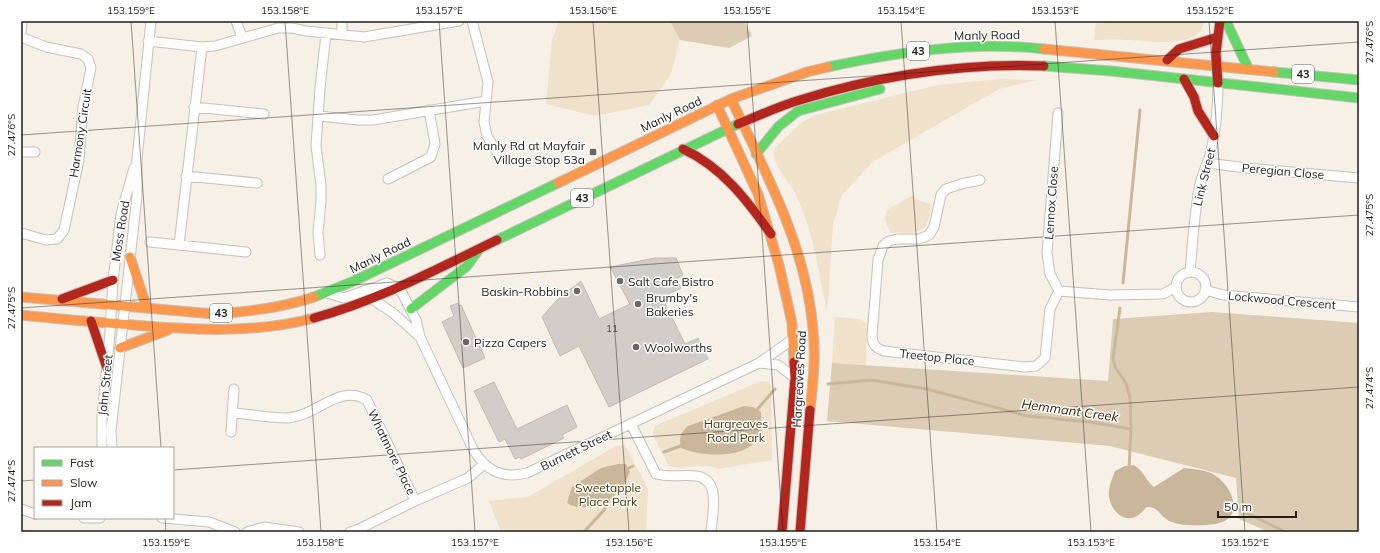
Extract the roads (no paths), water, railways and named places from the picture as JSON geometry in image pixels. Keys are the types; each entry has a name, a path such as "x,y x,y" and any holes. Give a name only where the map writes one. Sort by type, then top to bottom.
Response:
{"main road":[{"path":"1218,83 1217,65 1220,21"},
{"path":"1226,21 1234,32 1239,53 1248,68"},
{"path":"1167,60 1179,49 1218,37"},
{"name":"Manly Road","path":"21,297 214,314 236,313 294,304 327,293 731,99 781,80 821,68 876,57 930,50 990,46 1028,47 1359,80"},
{"name":"43","path":"21,315 209,331 256,329 316,318 372,299 398,288 741,122 799,100 896,76 965,68 1042,66 1184,79 1359,98"},
{"path":"756,154 779,126 798,111 881,89 896,76"},
{"path":"1184,79 1194,97 1198,111 1214,136"},
{"name":"Hargreaves Road","path":"731,99 796,242 812,304 815,347 814,367 800,532"},
{"name":"Hargreaves Road","path":"716,106 758,194 771,234 789,305 793,339 795,378 782,532"},
{"path":"683,149 702,157 715,168 747,201 771,234"},
{"path":"411,309 420,300 466,267 481,247"},
{"path":"130,257 147,308"},
{"path":"60,300 113,280"},
{"path":"91,321 107,368"},
{"path":"120,348 172,328"}],"street":[{"path":"21,32 22,21"},
{"name":"Moss Road","path":"122,324 137,196 137,159 151,21"},
{"path":"236,21 242,37"},
{"path":"342,21 342,35"},
{"path":"148,41 202,47 215,46 242,37 278,28 292,28 326,34 364,37 459,21"},
{"path":"472,21 488,82 484,122 487,136 498,154"},
{"path":"320,255 318,232 321,193 316,146 326,34"},
{"name":"Harmony Circuit","path":"21,37 46,47 81,54 88,59 91,68 83,108 79,160 64,230 57,239 46,240 21,233"},
{"path":"179,245 202,47"},
{"name":"Link Street","path":"1190,272 1195,216 1202,178 1208,163 1214,136 1218,83"},
{"path":"319,116 373,120 486,101"},
{"path":"194,107 264,114"},
{"path":"388,179 430,157 435,144 429,110"},
{"name":"Lennox Close","path":"1058,113 1047,253 1050,274 1059,291"},
{"path":"21,152 35,152"},
{"name":"Moss Road","path":"111,305 121,214 137,159"},
{"name":"Peregian Close","path":"1208,163 1246,168 1359,178"},
{"path":"186,176 257,183"},
{"name":"Treetop Place","path":"980,180 946,189 941,195 934,227 929,235 919,239 897,239 889,241 883,246 878,260 872,336 876,348 884,351 1025,367 1036,366 1045,358 1050,309 1059,291"},
{"path":"150,242 246,252"},
{"path":"1190,272 1197,273 1202,277 1205,283 1205,290 1200,299 1189,302 1179,297 1176,287 1179,278 1184,273 1190,272"},
{"path":"327,293 344,298 380,284 387,283 398,288"},
{"path":"1059,291 1110,295 1163,294 1176,287"},
{"name":"Burnett Street","path":"398,288 411,309 420,337 473,449 484,464 494,472 505,476 527,474 759,363 793,339"},
{"name":"Lockwood Crescent","path":"1205,290 1223,295 1359,307"},
{"name":"Burnett Street","path":"372,299 393,313 420,337"},
{"name":"John Street","path":"102,447 102,421 111,323 111,305"},
{"name":"John Street","path":"112,447 111,431 122,324"},
{"path":"759,363 778,364 795,378"},
{"path":"231,432 234,388"},
{"name":"Whatmore Place","path":"233,413 286,418 303,415 344,395 358,395 366,400 415,501"},
{"path":"631,424 656,474 668,477 697,476 708,482 713,488 711,532"},
{"path":"350,532 468,478 484,464"},
{"path":"21,509 34,514"},
{"path":"174,519 209,522 235,532"},
{"path":"247,532 264,527 299,532"}],"waterway":[{"path":"1123,283 1140,110"},
{"path":"1120,308 1113,358 1115,367 1126,383 1130,397 1131,429"},
{"name":"Hemmant Creek","path":"828,384 871,380 927,389 1027,416 1090,422 1131,429 1129,469"},
{"name":"Hemmant Creek","path":"755,412 775,389"},
{"name":"Hemmant Creek","path":"664,452 683,445"},
{"name":"Hemmant Creek","path":"625,470 633,466"},
{"name":"Hemmant Creek","path":"584,532 605,509 609,497"},
{"name":"Hemmant Creek","path":"1232,506 1286,532"}],"place":[{"name":"Manly Rd at Mayfair Village Stop 53a","path":"593,152"},
{"name":"Salt Cafe Bistro","path":"620,281"},
{"name":"Baskin-Robbins","path":"577,291"},
{"name":"Brumby's Bakeries","path":"638,304"},
{"name":"Pizza Capers","path":"466,342"},
{"name":"Woolworths","path":"636,347"}],"park label":[{"name":"Hargreaves Road Park","path":"736,430"},
{"name":"Sweetapple Place Park","path":"608,494"}]}
